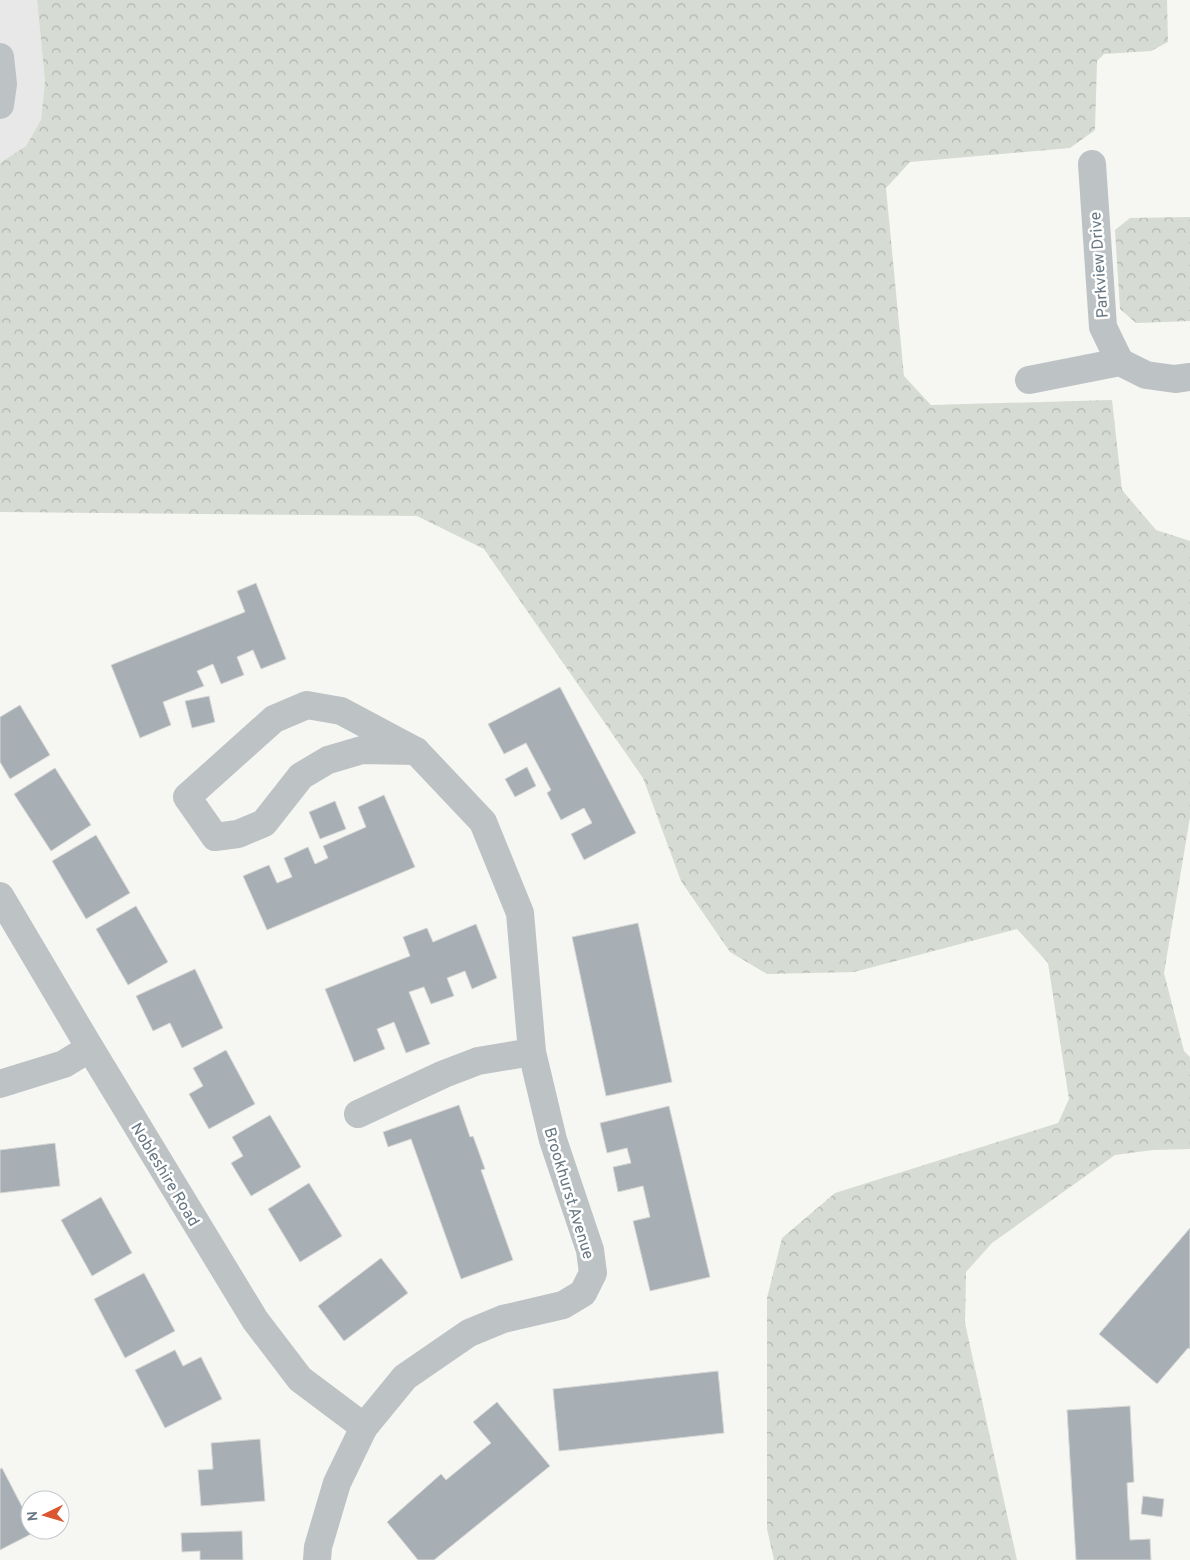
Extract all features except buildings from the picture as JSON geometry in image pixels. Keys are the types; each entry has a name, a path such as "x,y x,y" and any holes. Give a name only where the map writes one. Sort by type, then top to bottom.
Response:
{"street":[{"path":"0,57 3,84 0,105"},
{"name":"Parkview Drive","path":"1092,164 1103,327 1120,362"},
{"path":"1029,380 1120,362 1146,375 1175,379 1190,377"},
{"name":"Brookhurst Avenue","path":"317,1560 318,1547 337,1483 364,1427 405,1377 469,1333 503,1319 563,1306 583,1294 593,1273 590,1250 553,1140 532,1052 520,913 483,822 416,751 341,712 307,705 274,719 187,797 215,837 238,834 264,823 301,776 328,760 362,750 416,751"},
{"name":"Nobleshire Road","path":"0,896 255,1320 300,1378 364,1427"},
{"path":"0,1084 64,1064 90,1048"},
{"path":"358,1114 444,1074 478,1061 532,1052"}],"shaded area":[{"path":"0,0 37,0 45,81 41,120 26,146 0,163"}],"green space":[{"path":"37,0 1167,0 1168,42 1151,51 1104,54 1097,61 1095,130 1070,148 910,162 886,188 904,376 931,405 1112,400 1122,490 1156,530 1190,541 1190,817 1164,973 1184,1051 1190,1057 1190,1149 1153,1150 1115,1155 992,1243 966,1272 965,1323 1017,1560 774,1560 767,1529 767,1298 782,1238 835,1193 1058,1123 1069,1099 1048,963 1017,929 854,972 767,974 730,952 681,881 643,778 484,549 417,516 0,512 0,163 26,146 41,120 45,81"},
{"path":"1190,217 1190,321 1136,323 1120,309 1115,230 1130,218"}]}
